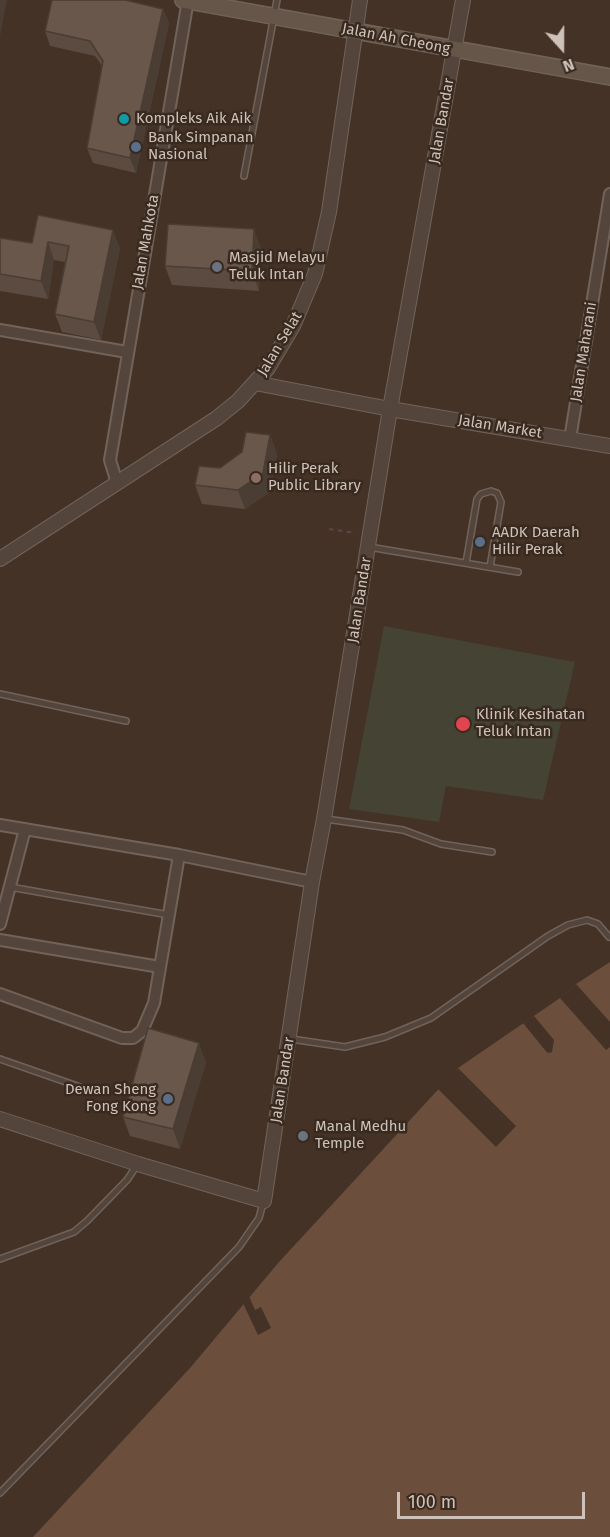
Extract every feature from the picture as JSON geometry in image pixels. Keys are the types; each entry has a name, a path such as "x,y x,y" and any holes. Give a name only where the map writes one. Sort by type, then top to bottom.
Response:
{"main road":[{"name":"Jalan Ah Cheong","path":"186,0 455,51 610,77"}],"street":[{"name":"Jalan Mahkota","path":"117,483 110,460 186,0"},
{"name":"Jalan Selat","path":"0,559 217,418 238,401 268,368 293,327 315,274 329,212 360,0"},
{"name":"Jalan Bandar","path":"264,1201 312,882 390,410 463,0"},
{"name":"Jalan Maharani","path":"570,439 610,194"},
{"path":"0,330 127,352"},
{"name":"Jalan Market","path":"255,383 390,410 610,446"},
{"path":"0,825 179,855 312,882"},
{"path":"0,924 26,829"},
{"path":"0,994 122,1038 133,1038 142,1031 154,1003 179,855"},
{"path":"0,940 160,967"},
{"path":"0,1119 138,1164 264,1201"}],"lane":[{"path":"244,176 277,0"},
{"path":"466,563 477,499 481,494 491,491 497,493 501,502 490,567"},
{"path":"370,541 466,563 518,572"},
{"path":"0,694 126,721"},
{"path":"324,819 403,830 441,844 492,852"},
{"path":"10,887 169,915"},
{"path":"289,1039 345,1047 385,1037 431,1018 548,936 568,925 587,920 598,924 609,937"},
{"path":"0,1059 86,1089"},
{"path":"0,1259 74,1232 127,1180 138,1164"},
{"path":"0,1493 238,1247 259,1218 264,1201"}],"path":[{"path":"329,529 370,541"}],"shaded area":[{"name":"Klinik Kesihatan Teluk Intan","path":"384,626 575,662 543,800 446,786 439,822 349,809"},
{"path":"610,962 610,1537 33,1537 190,1368 279,1262 458,1068"}],"pier":[{"path":"576,984 610,1022 610,1047 606,1050 560,998"},
{"path":"534,1016 554,1040 552,1052 548,1053 545,1050 523,1023"},
{"path":"458,1068 516,1126 496,1147 438,1089"},
{"path":"248,1294 255,1310 261,1307 271,1328 258,1335 242,1301"}],"building":[{"name":"Kompleks Aik Aik","path":"52,0 125,0 163,9 130,158 87,148 103,61 90,41 45,31"},
{"path":"38,215 113,230 94,322 55,314 69,246 48,242 41,281 0,274 0,238 32,243"},
{"path":"168,224 254,229 252,271 165,266"},
{"path":"246,432 270,435 263,473 238,490 195,485 199,466 220,468 242,452"},
{"name":"Dewan Sheng Fong Kong","path":"148,1028 199,1043 173,1129 123,1117"}],"place":[{"name":"Kompleks Aik Aik","path":"124,119"},
{"name":"Bank Simpanan Nasional","path":"136,147"},
{"name":"Masjid Melayu Teluk Intan","path":"217,267"},
{"name":"Hilir Perak Public Library","path":"256,478"},
{"name":"AADK Daerah Hilir Perak","path":"480,542"},
{"name":"Klinik Kesihatan Teluk Intan","path":"463,724"},
{"name":"Dewan Sheng Fong Kong","path":"168,1099"},
{"name":"Manal Medhu Temple","path":"303,1136"}]}
